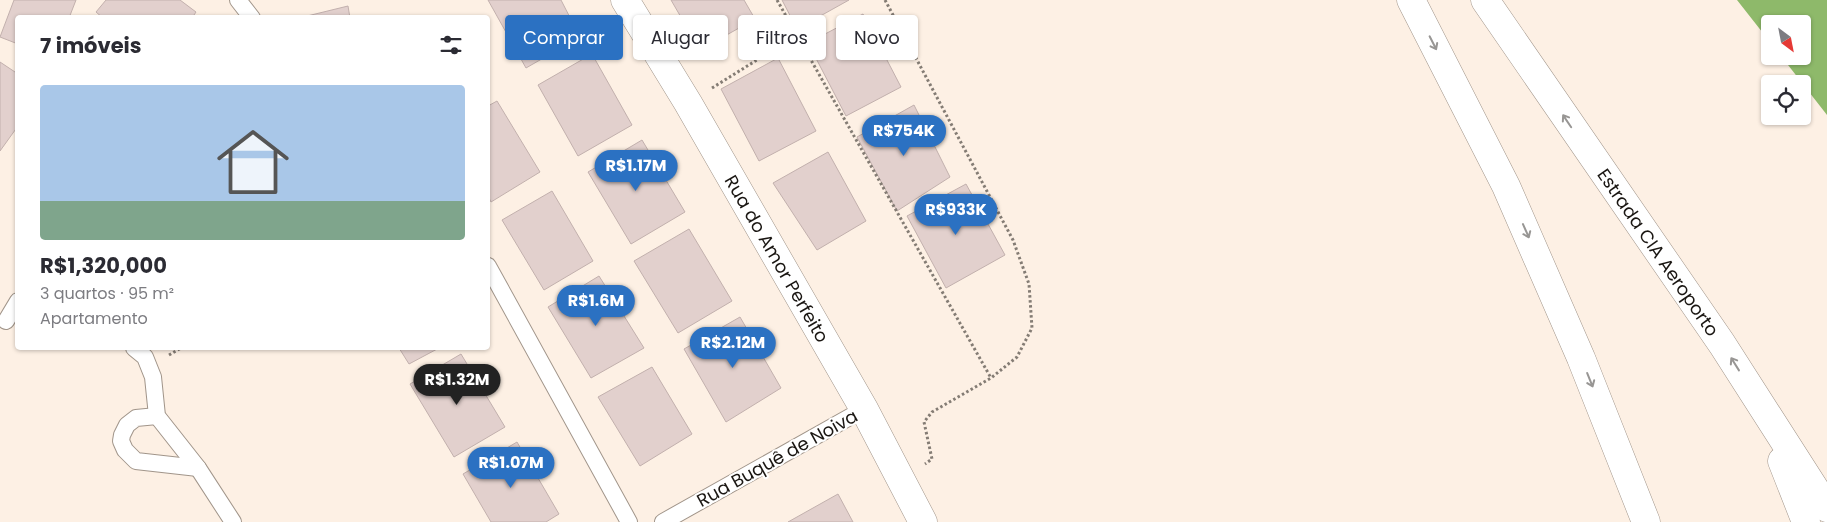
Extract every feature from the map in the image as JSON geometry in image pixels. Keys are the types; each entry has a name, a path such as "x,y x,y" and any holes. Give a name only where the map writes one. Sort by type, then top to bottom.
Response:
{"main road":[{"name":"Rua do Amor Perfeito","path":"625,0 688,102 864,409 923,522"},
{"path":"1411,0 1506,186 1609,426 1646,522"},
{"name":"Estrada CIA Aeroporto","path":"1485,0 1722,344 1827,508"},
{"path":"1761,406 1806,522"},
{"path":"1609,426 1661,522"}],"lane":[{"path":"238,0 250,15"},
{"path":"490,270 629,522"},
{"path":"6,321 15,306"},
{"path":"136,350 145,357 153,378 157,416 198,468 233,522"},
{"name":"Rua Buquê de Noiva","path":"663,522 864,409"},
{"path":"157,416 136,418 127,425 121,441 125,450 136,461 198,468"}],"path":[{"path":"777,0 786,15"},
{"path":"885,0 1013,240 1029,284 1032,328 1017,357 991,378 932,412 924,422 932,459 902,479"},
{"path":"688,102 756,60"},
{"path":"811,60 991,378"},
{"path":"169,355 178,350"}],"shaded area":[{"path":"1737,0 1827,0 1827,115 1811,94 1811,75 1796,75 1788,65 1811,65 1811,15 1761,15 1761,31"}],"building":[{"path":"14,0 76,0 70,15 15,15 15,43 0,37"},
{"path":"106,0 180,0 196,12 194,15 100,15 96,12"},
{"path":"488,0 561,0 569,15 505,15 505,30"},
{"path":"671,0 744,0 753,15 738,15 738,29 728,34 728,15 680,15"},
{"path":"782,0 849,0 822,15 790,15"},
{"path":"348,6 350,15 311,15"},
{"path":"836,28 836,60 887,60 901,87 846,116 817,60 826,60 826,34"},
{"path":"522,60 540,60 526,68"},
{"path":"582,60 595,60 632,125 578,156 538,85"},
{"path":"774,60 779,60 816,131 759,161 721,89"},
{"path":"0,62 15,72 15,130 0,151"},
{"path":"497,101 540,172 491,202 490,200 490,105"},
{"path":"914,105 950,177 897,211 857,137"},
{"path":"642,140 685,212 631,244 588,172"},
{"path":"828,152 866,221 817,250 773,183"},
{"path":"966,184 1005,255 946,288 907,216"},
{"path":"552,191 593,261 544,290 502,220"},
{"path":"689,229 732,301 678,333 634,261"},
{"path":"599,276 644,348 591,378 548,307"},
{"path":"740,317 781,388 726,422 684,349"},
{"path":"400,350 435,350 409,364"},
{"path":"461,354 505,427 454,457 410,384"},
{"path":"652,367 692,434 640,466 598,397"},
{"path":"517,442 559,514 546,522 491,522 463,474"},
{"path":"838,494 853,522 788,522"}]}
